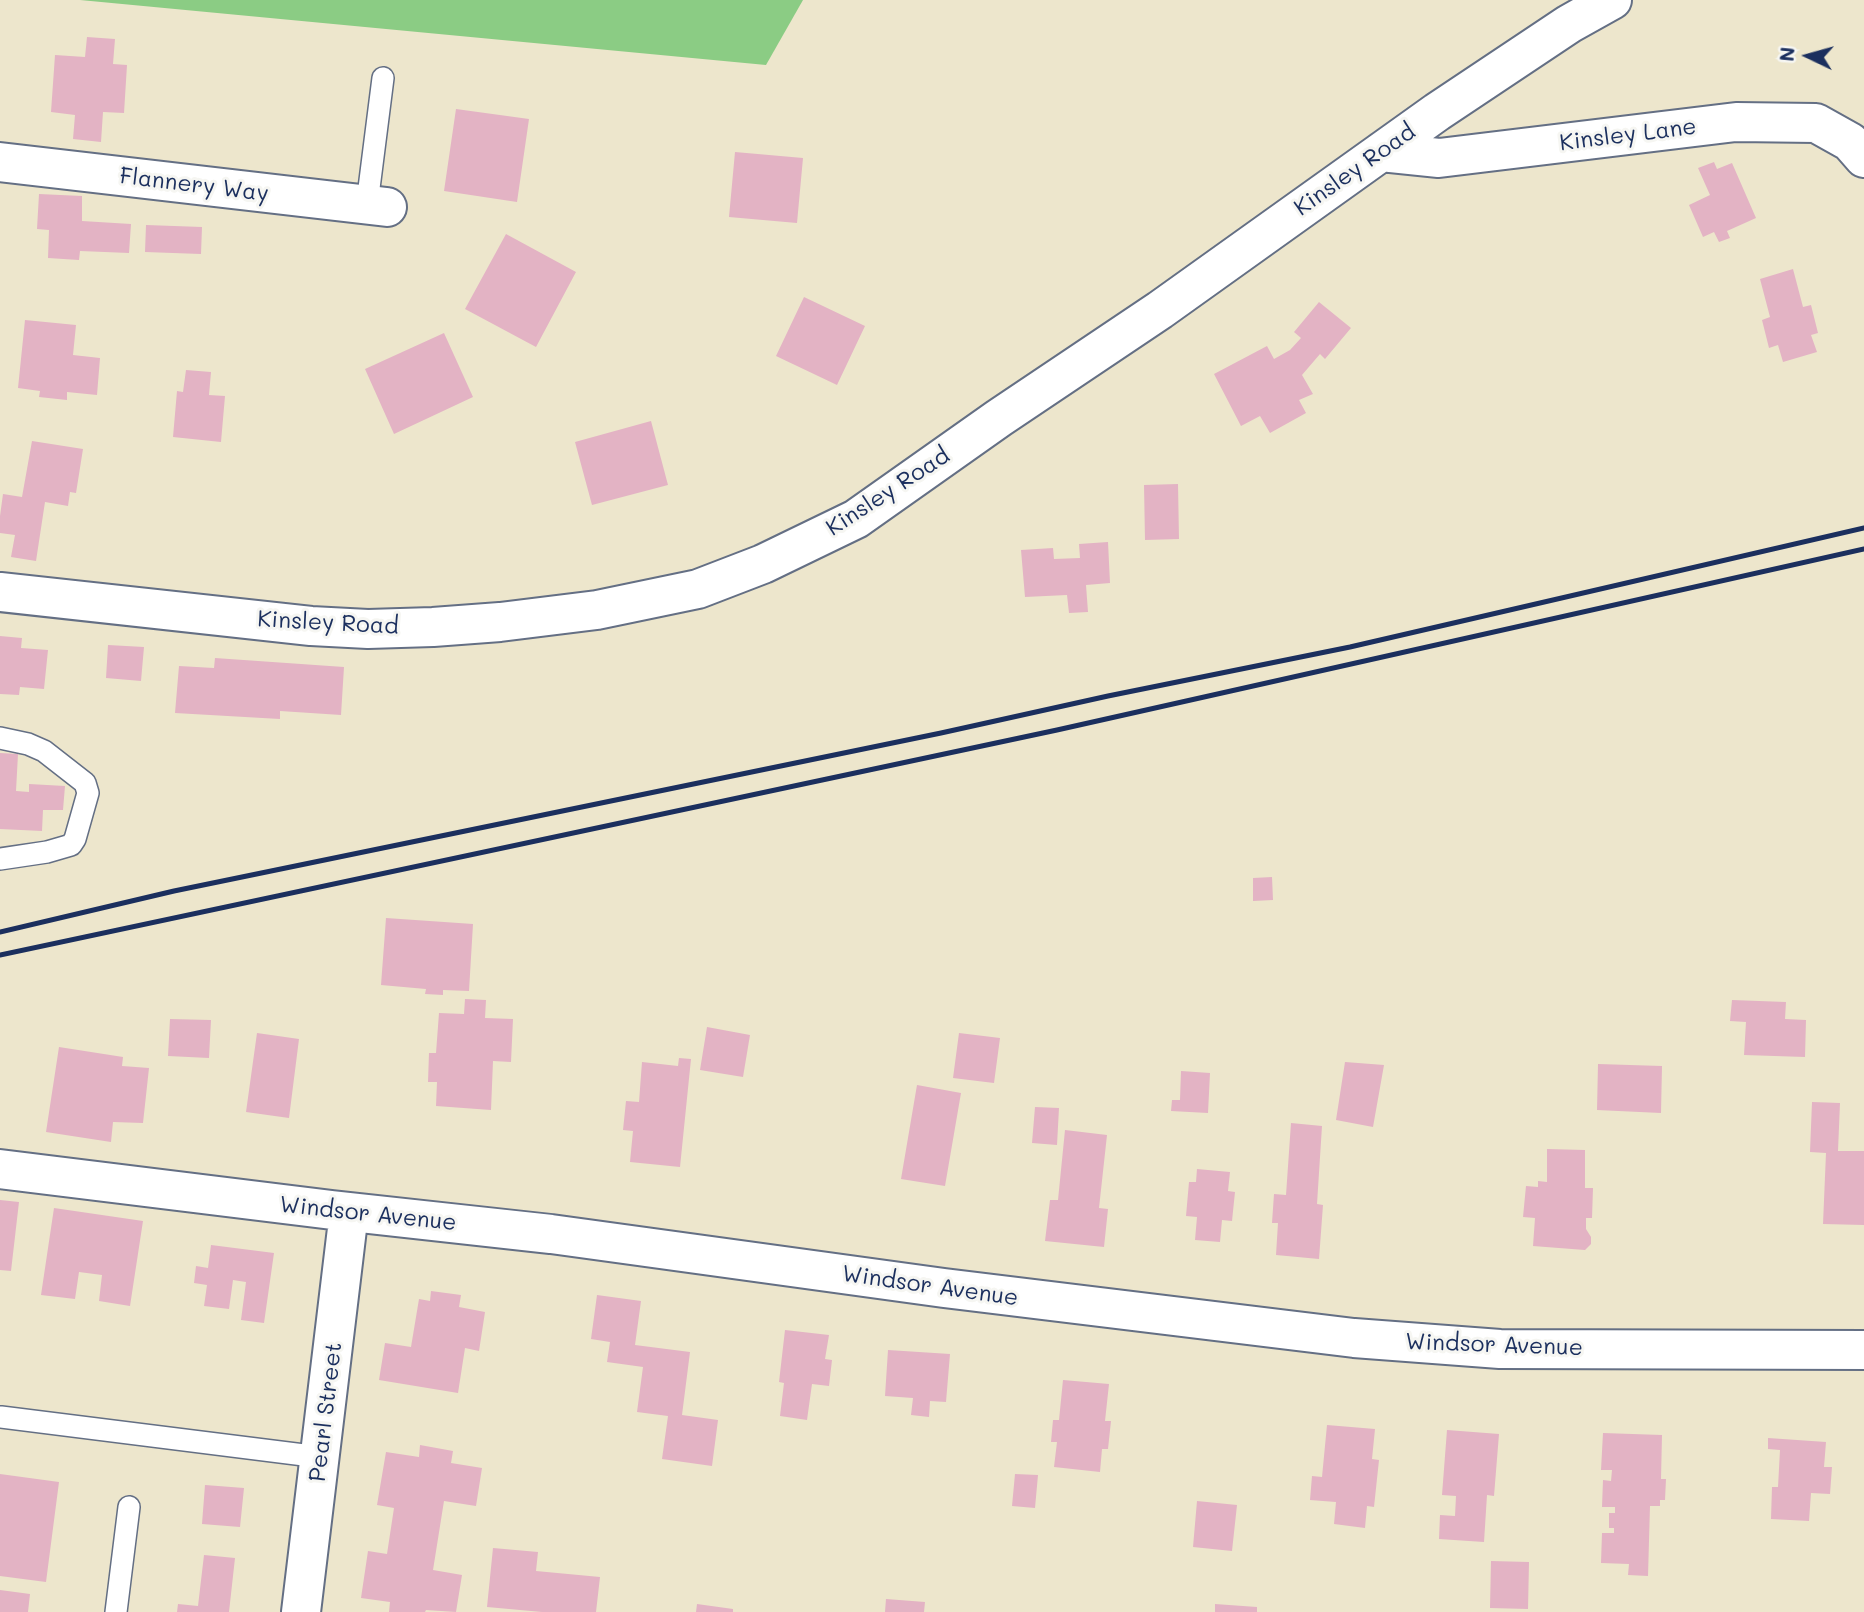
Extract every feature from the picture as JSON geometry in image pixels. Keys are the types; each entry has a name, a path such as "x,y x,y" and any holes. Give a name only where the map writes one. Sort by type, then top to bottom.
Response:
{"street":[{"name":"Kinsley Road","path":"0,592 311,626 368,629 433,627 549,616 597,610 698,589 763,564 856,519 999,418 1160,310 1437,112 1569,24 1612,0"},
{"name":"Kinsley Lane","path":"1381,152 1439,158 1736,122 1816,122 1850,142 1864,158"},
{"name":"Flannery Way","path":"0,162 377,206"},
{"name":"Windsor Avenue","path":"0,1169 564,1236 957,1290 1354,1338 1500,1349 1864,1350"},
{"name":"Pearl Street","path":"301,1612 349,1212"}],"lane":[{"path":"377,206 383,78"},
{"path":"0,738 28,744 44,751 85,783 88,793 71,845 47,852 0,859"},
{"path":"1,1417 320,1457"},
{"path":"116,1612 129,1507"}],"green space":[{"path":"80,0 803,0 766,65"}],"building":[{"path":"87,37 115,39 113,64 127,65 124,113 103,112 101,142 73,139 75,115 51,112 55,55 85,57"},
{"path":"456,109 529,119 517,202 444,191"},
{"path":"735,152 803,158 797,223 729,217"},
{"path":"1714,162 1717,169 1732,163 1756,218 1727,231 1730,238 1719,242 1714,232 1703,237 1689,205 1710,195 1698,168"},
{"path":"39,194 82,196 82,221 131,224 129,253 80,251 79,260 48,258 49,230 37,229"},
{"path":"146,225 202,227 201,254 145,252"},
{"path":"506,234 576,272 536,347 465,309"},
{"path":"1793,269 1803,307 1811,305 1818,333 1811,335 1817,352 1783,362 1778,345 1769,348 1762,320 1770,317 1760,279"},
{"path":"804,297 865,326 837,385 776,356"},
{"path":"1319,302 1351,328 1325,359 1320,354 1302,375 1313,394 1299,400 1306,413 1270,433 1260,416 1241,426 1214,374 1267,346 1274,359 1290,350 1301,338 1294,332"},
{"path":"25,320 76,325 73,355 100,358 97,395 67,392 67,400 39,397 40,391 18,388"},
{"path":"444,333 473,397 394,434 365,369"},
{"path":"186,370 211,372 209,395 225,396 221,442 173,437 177,391 183,392"},
{"path":"651,421 668,485 592,505 575,442"},
{"path":"32,441 83,449 76,493 70,492 68,506 45,502 36,561 11,557 15,535 0,533 3,494 22,497"},
{"path":"1178,484 1179,539 1145,540 1144,485"},
{"path":"1108,542 1110,583 1086,585 1088,612 1069,613 1067,595 1025,597 1021,550 1053,548 1054,559 1080,558 1079,544"},
{"path":"0,636 22,638 21,648 48,650 44,689 20,687 19,695 0,694"},
{"path":"108,645 144,647 141,681 106,678"},
{"path":"215,658 344,667 341,715 280,711 280,719 175,713 179,666 214,668"},
{"path":"0,753 18,754 16,791 29,792 29,784 65,786 63,810 43,810 42,831 0,829"},
{"path":"1272,877 1273,900 1253,901 1253,878"},
{"path":"386,918 473,924 469,991 443,990 443,995 425,994 426,989 381,985"},
{"path":"465,999 486,1000 485,1018 513,1019 511,1062 493,1061 491,1110 436,1106 437,1082 428,1082 429,1053 436,1053 439,1013 464,1014"},
{"path":"1732,1000 1786,1002 1785,1019 1806,1020 1805,1057 1744,1055 1746,1022 1730,1021"},
{"path":"170,1019 211,1020 209,1058 168,1056"},
{"path":"707,1027 750,1035 743,1077 700,1070"},
{"path":"257,1033 299,1039 289,1118 246,1112"},
{"path":"959,1033 1000,1038 994,1083 953,1078"},
{"path":"59,1047 123,1057 122,1066 149,1068 143,1123 113,1122 111,1142 46,1132"},
{"path":"679,1058 691,1059 680,1167 630,1162 633,1131 623,1130 626,1101 639,1102 642,1062 678,1066"},
{"path":"1345,1062 1384,1065 1373,1127 1336,1120"},
{"path":"1598,1064 1662,1066 1661,1113 1597,1110"},
{"path":"1181,1071 1210,1073 1208,1113 1171,1111 1172,1100 1180,1100"},
{"path":"917,1085 961,1093 945,1186 901,1179"},
{"path":"1812,1102 1840,1103 1838,1151 1864,1151 1864,1225 1823,1224 1826,1153 1810,1152"},
{"path":"1035,1107 1059,1108 1057,1145 1032,1143"},
{"path":"1291,1123 1322,1126 1317,1204 1323,1205 1319,1259 1276,1255 1278,1223 1272,1223 1274,1194 1286,1195"},
{"path":"1065,1130 1107,1135 1099,1208 1108,1209 1104,1247 1045,1241 1050,1200 1058,1200"},
{"path":"1547,1149 1585,1150 1585,1188 1593,1188 1592,1218 1586,1218 1591,1244 1585,1250 1533,1246 1535,1218 1523,1217 1526,1186 1538,1187 1538,1181 1547,1182"},
{"path":"1197,1169 1230,1172 1228,1191 1235,1192 1232,1221 1222,1220 1220,1242 1195,1240 1197,1217 1186,1216 1189,1182 1196,1182"},
{"path":"0,1200 19,1202 11,1271 0,1270"},
{"path":"54,1208 143,1221 130,1306 99,1301 102,1275 79,1272 75,1299 41,1295"},
{"path":"211,1245 274,1253 264,1323 241,1320 246,1282 233,1280 229,1309 204,1306 207,1285 194,1283 196,1266 208,1268"},
{"path":"431,1291 461,1295 459,1307 485,1312 479,1351 465,1348 458,1393 379,1380 385,1343 411,1347 419,1299 430,1301"},
{"path":"597,1295 641,1301 635,1345 690,1352 682,1415 718,1420 712,1466 662,1459 668,1416 637,1412 643,1367 607,1362 610,1342 591,1339"},
{"path":"785,1330 829,1335 825,1359 832,1360 829,1386 812,1384 807,1420 780,1416 784,1383 779,1382"},
{"path":"888,1350 950,1354 946,1402 930,1401 929,1417 911,1415 913,1398 885,1396"},
{"path":"1063,1380 1109,1384 1105,1421 1111,1421 1108,1449 1102,1449 1100,1472 1054,1467 1057,1442 1051,1442 1053,1420 1059,1420"},
{"path":"1327,1425 1375,1429 1372,1459 1379,1460 1374,1507 1367,1506 1365,1528 1334,1524 1336,1502 1310,1500 1312,1476 1322,1477"},
{"path":"1447,1430 1499,1434 1494,1496 1487,1495 1484,1542 1439,1539 1440,1515 1455,1516 1456,1496 1442,1495"},
{"path":"1603,1433 1662,1435 1661,1479 1666,1479 1665,1500 1660,1500 1660,1506 1650,1506 1648,1576 1628,1575 1629,1564 1601,1563 1602,1533 1614,1533 1614,1528 1609,1528 1609,1513 1615,1513 1615,1507 1602,1507 1603,1480 1611,1481 1612,1470 1601,1470"},
{"path":"1768,1438 1826,1442 1824,1467 1832,1467 1830,1494 1811,1493 1809,1521 1771,1519 1772,1487 1778,1487 1780,1450 1768,1449"},
{"path":"420,1445 453,1451 451,1463 482,1468 476,1506 444,1501 433,1570 462,1575 456,1612 389,1612 390,1602 361,1598 368,1551 387,1554 394,1508 377,1505 386,1452 419,1457"},
{"path":"0,1474 59,1482 46,1582 0,1576"},
{"path":"1015,1474 1038,1475 1035,1508 1012,1506"},
{"path":"205,1485 244,1488 240,1527 202,1524"},
{"path":"1197,1501 1237,1505 1232,1551 1193,1547"},
{"path":"493,1548 538,1552 536,1571 600,1577 596,1612 542,1612 487,1607"},
{"path":"204,1555 235,1558 229,1612 177,1612 178,1604 198,1606"},
{"path":"1491,1561 1529,1562 1528,1609 1490,1608"},
{"path":"0,1590 30,1594 28,1612 0,1612"},
{"path":"886,1599 925,1602 924,1612 885,1612"},
{"path":"697,1604 733,1609 733,1612 696,1612"},
{"path":"1215,1604 1257,1607 1257,1612 1215,1612"}],"railway":[{"path":"0,932 174,891 1350,647 1864,528"},
{"path":"0,955 1057,730 1864,549"}]}
